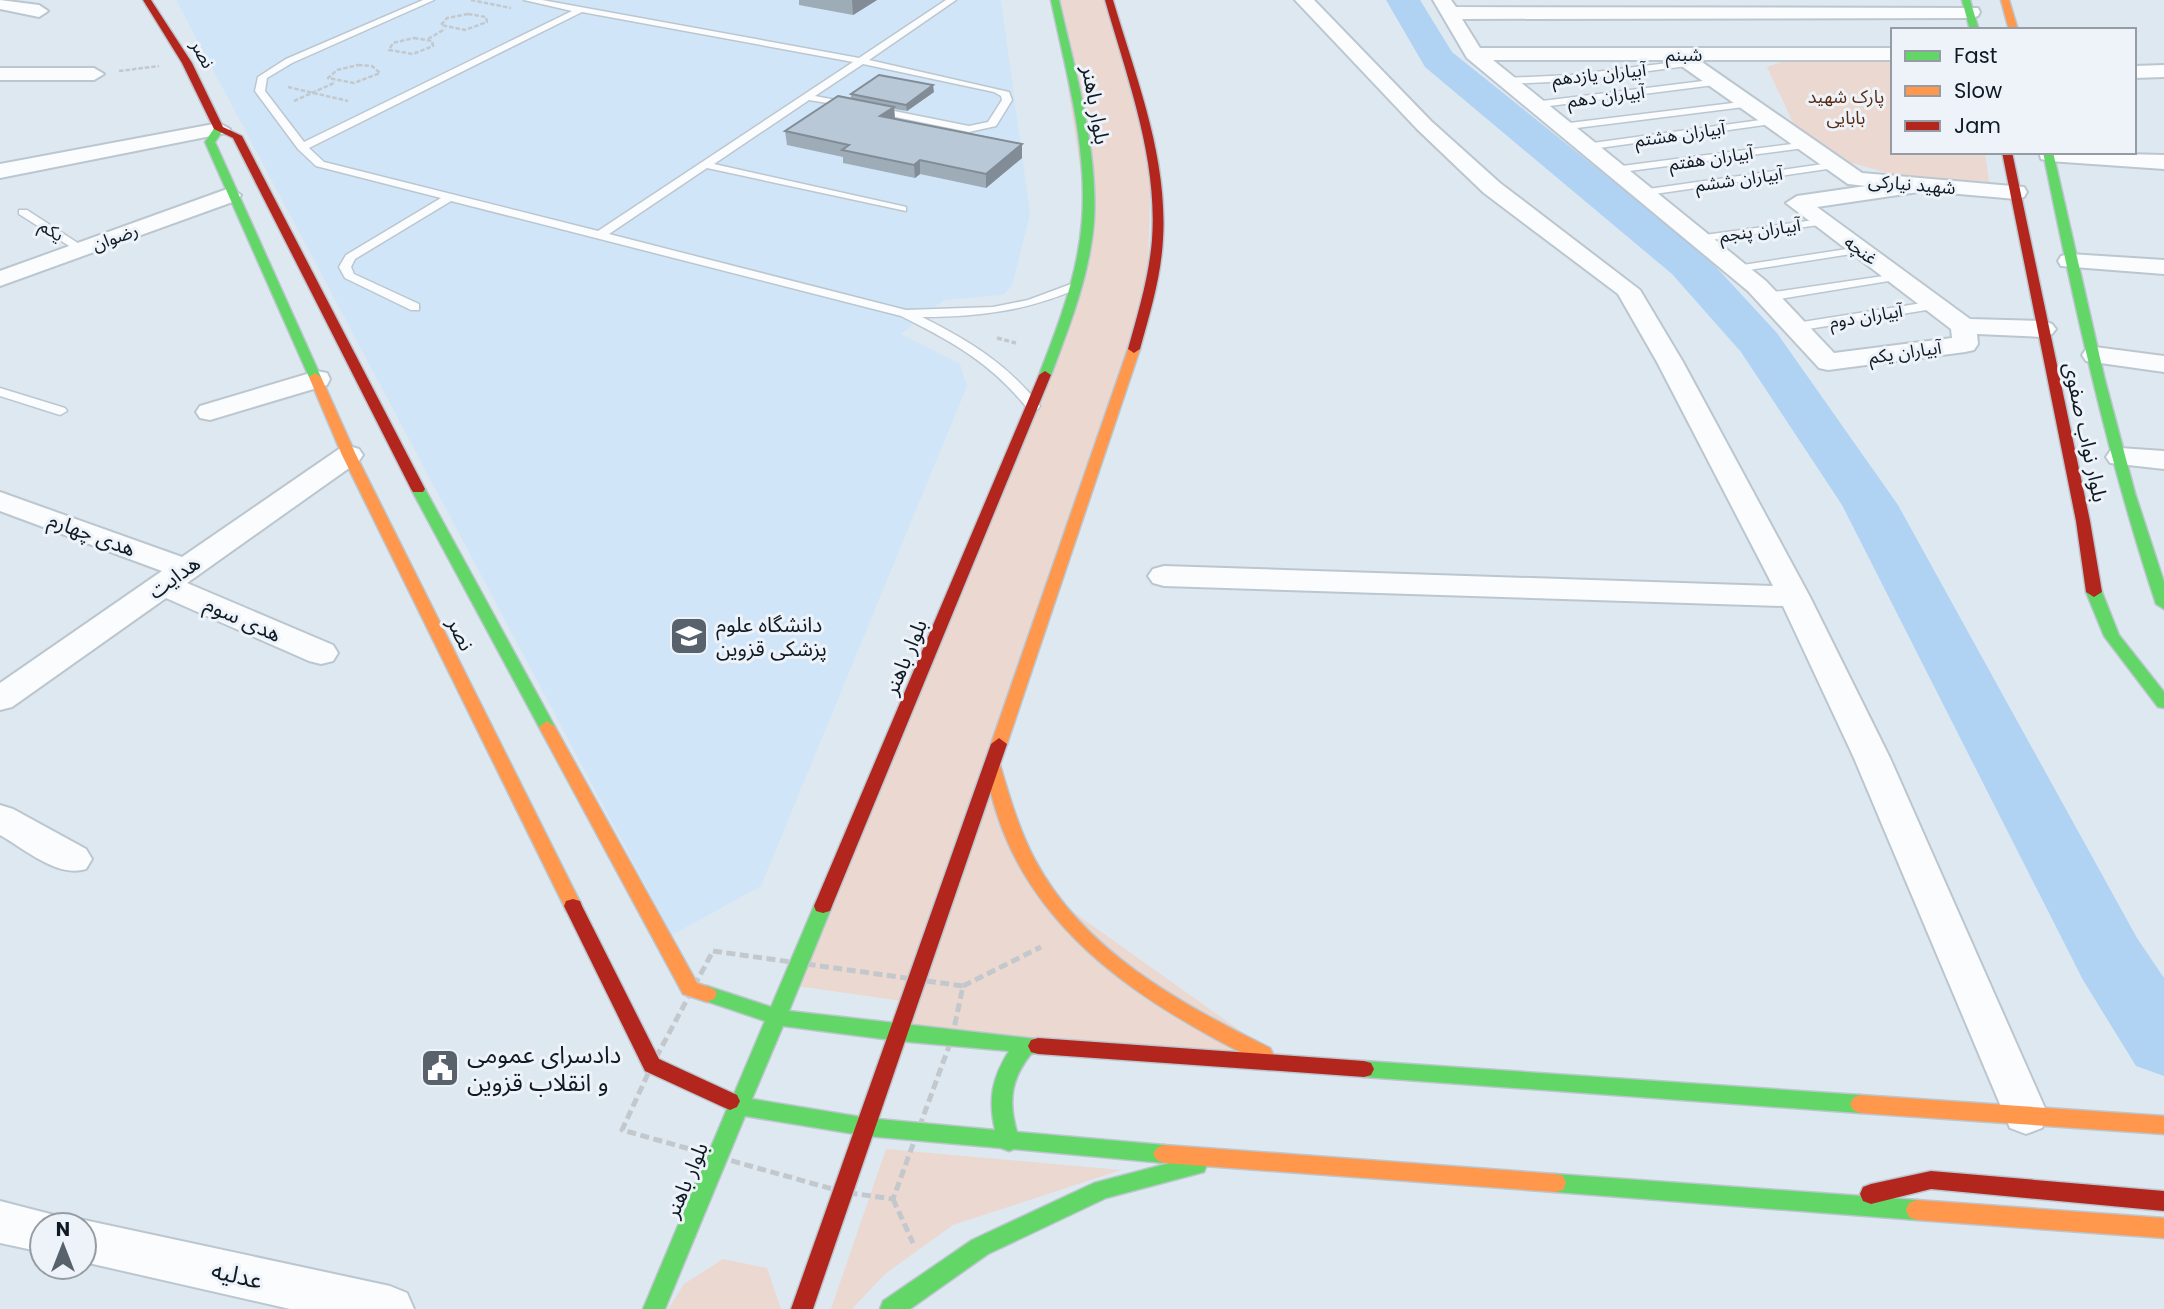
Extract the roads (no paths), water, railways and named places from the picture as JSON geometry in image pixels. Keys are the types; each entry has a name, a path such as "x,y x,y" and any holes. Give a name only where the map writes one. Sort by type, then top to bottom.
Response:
{"main road":[{"name":"نصر","path":"147,0 187,62 219,129 237,136 388,435 690,989 777,1017 899,1033 1026,1045 1290,1066 2164,1125"},
{"name":"بلوار باهنر","path":"654,1309 1032,406 1075,286 1088,222 1086,167 1055,0"},
{"name":"بلوار باهنر","path":"802,1309 1114,414 1147,302 1158,223 1151,166 1109,0"},
{"path":"2005,0 2013,28"},
{"name":"نصر","path":"219,129 209,142 230,195 317,379 349,455 652,1065 740,1106 867,1127 1009,1142 2164,1228"},
{"name":"بلوار نواب صفوی","path":"2007,154 2083,521 2092,586 2112,636 2164,703"},
{"name":"بلوار نواب صفوی","path":"2048,154 2070,261 2137,528 2164,604"},
{"path":"992,765 1002,812 1017,847 1045,892 1076,929 1117,969 1167,1005 1214,1033 1290,1066"},
{"path":"1009,1142 1001,1115 1000,1090 1007,1065 1026,1045"},
{"path":"891,1309 980,1247 1102,1190 1223,1158"},
{"path":"1832,1203 1931,1181 2164,1201"}],"street":[{"path":"1304,0 1424,125 1492,188 1628,290 1670,362 1794,597 1872,758 2004,1058 2026,1115"},
{"path":"0,4 39,11"},
{"path":"1445,7 1971,14"},
{"path":"1445,7 1474,54 1736,269 1796,327"},
{"name":"شبنم","path":"1474,54 1686,59 1891,54"},
{"name":"شهید نیارکی","path":"1686,59 1856,178 2016,192"},
{"path":"2136,72 2164,71"},
{"path":"0,74 94,74"},
{"path":"0,171 219,129"},
{"path":"2061,154 2164,162"},
{"name":"غنچه","path":"1924,186 1797,203 1964,326"},
{"name":"رضوان","path":"0,279 230,195"},
{"path":"2070,261 2164,267"},
{"path":"1964,326 2043,329"},
{"name":"آبیاران یکم","path":"1796,327 1828,362 1965,344 1964,326"},
{"path":"2095,355 2164,364"},
{"path":"210,412 317,379"},
{"name":"هدایت","path":"0,699 349,455"},
{"path":"2120,457 2164,460"},
{"name":"هدی چهارم","path":"0,501 174,576"},
{"name":"هدی سوم","path":"174,576 321,653"},
{"path":"1164,576 1794,597"},
{"path":"0,818 73,859"},
{"path":"0,1222 28,1228"},
{"name":"عدلیه","path":"98,1244 390,1309"}],"lane":[{"path":"430,0 289,61 263,77 260,91 302,147 320,164 905,313 989,358 1010,376 1032,406"},
{"path":"528,0 862,61 997,90 1006,94 1007,100 992,124 969,129 808,97"},
{"path":"600,235 952,0"},
{"path":"302,147 580,10"},
{"name":"آبیاران یازدهم","path":"1505,81 1571,78 1686,59"},
{"name":"آبیاران دهم","path":"1534,105 1719,82"},
{"path":"1560,127 1749,104"},
{"name":"آبیاران هشتم","path":"1585,147 1775,121"},
{"name":"آبیاران هفتم","path":"1614,170 1808,145"},
{"path":"705,165 902,209"},
{"name":"آبیاران ششم","path":"1641,193 1837,165"},
{"path":"415,307 349,276 345,267 350,257 450,197"},
{"name":"یکم","path":"23,212 81,249"},
{"name":"آبیاران پنجم","path":"1697,239 1822,222"},
{"path":"1736,269 1860,250"},
{"path":"1767,297 1897,277"},
{"path":"905,313 1000,312 1046,299 1075,286"},
{"name":"آبیاران دوم","path":"1796,327 1935,305"},
{"path":"0,392 60,411"}],"waterway":[{"path":"1403,0 1438,59 1688,264 1760,343 1870,505 2110,959 2164,1043"}],"place":[{"name":"دانشگاه علوم پزشکی قزوین","path":"689,636"},
{"name":"دادسرای عمومی و انقلاب قزوین","path":"440,1068"}],"park label":[{"name":"پارک شهید بابایی","path":"1846,106"}]}
